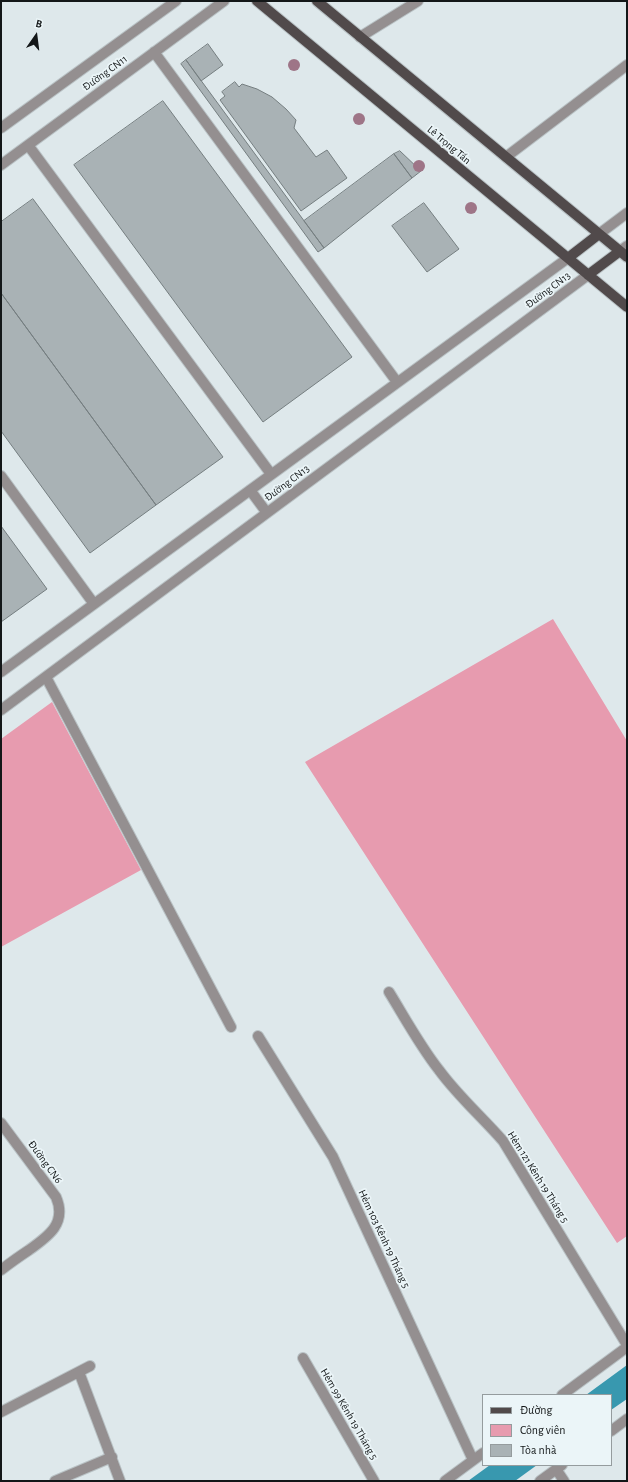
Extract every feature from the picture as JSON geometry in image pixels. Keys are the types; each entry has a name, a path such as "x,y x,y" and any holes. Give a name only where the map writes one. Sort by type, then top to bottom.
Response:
{"main road":[{"name":"Lê Trọng Tấn","path":"257,1 627,307"},
{"path":"317,1 599,234 625,252 588,274"},
{"path":"568,258 599,234"}],"street":[{"name":"Đường CN11","path":"1,128 176,1"},
{"name":"Đường CN11","path":"1,165 224,1"},
{"path":"360,37 418,1"},
{"path":"154,52 397,382"},
{"path":"506,157 627,65"},
{"path":"28,145 272,474"},
{"path":"599,234 627,213"},
{"name":"Đường CN13","path":"1,672 568,258"},
{"name":"Đường CN13","path":"1,710 588,274"},
{"path":"1,476 94,604"},
{"path":"250,490 267,513"},
{"path":"46,677 231,1028"},
{"name":"Hẻm 121 Kênh 19 Tháng 5","path":"389,992 438,1070 456,1092 488,1123 502,1141 627,1346"},
{"name":"Hẻm 103 Kênh 19 Tháng 5","path":"258,1036 333,1157 473,1460"},
{"name":"Đường CN6","path":"1,1123 56,1197 59,1207 59,1219 45,1238 1,1270"},
{"path":"563,1394 627,1346"},
{"name":"Hẻm 99 Kênh 19 Tháng 5","path":"303,1358 374,1481"},
{"path":"1,1412 90,1366"},
{"path":"79,1372 120,1481"},
{"path":"612,1430 627,1420"},
{"path":"445,1481 482,1454"},
{"path":"56,1481 112,1457"},
{"path":"540,1481 559,1467 564,1481"}],"green space":[{"path":"553,619 627,741 627,1236 617,1243 305,762"},
{"path":"52,702 141,870 1,947 1,739"}],"water":[{"path":"627,1365 627,1399 612,1409 612,1394 587,1394"},
{"path":"489,1466 536,1466 515,1481 468,1481"}],"building":[{"path":"208,44 223,65 201,81 186,60"},
{"path":"186,60 324,248 318,252 181,64"},
{"path":"235,82 239,87 242,84 257,89 272,97 286,109 296,120 294,128 316,157 327,150 347,178 301,211 220,100 225,96 222,92"},
{"path":"163,101 352,357 263,422 74,165"},
{"path":"400,151 421,171 412,178 394,154"},
{"path":"394,154 412,178 324,248 304,221"},
{"path":"33,199 223,457 156,505 1,293 1,222"},
{"path":"424,203 459,249 427,272 392,226"},
{"path":"1,293 156,505 90,553 1,431"},
{"path":"1,526 47,589 1,622"}]}
